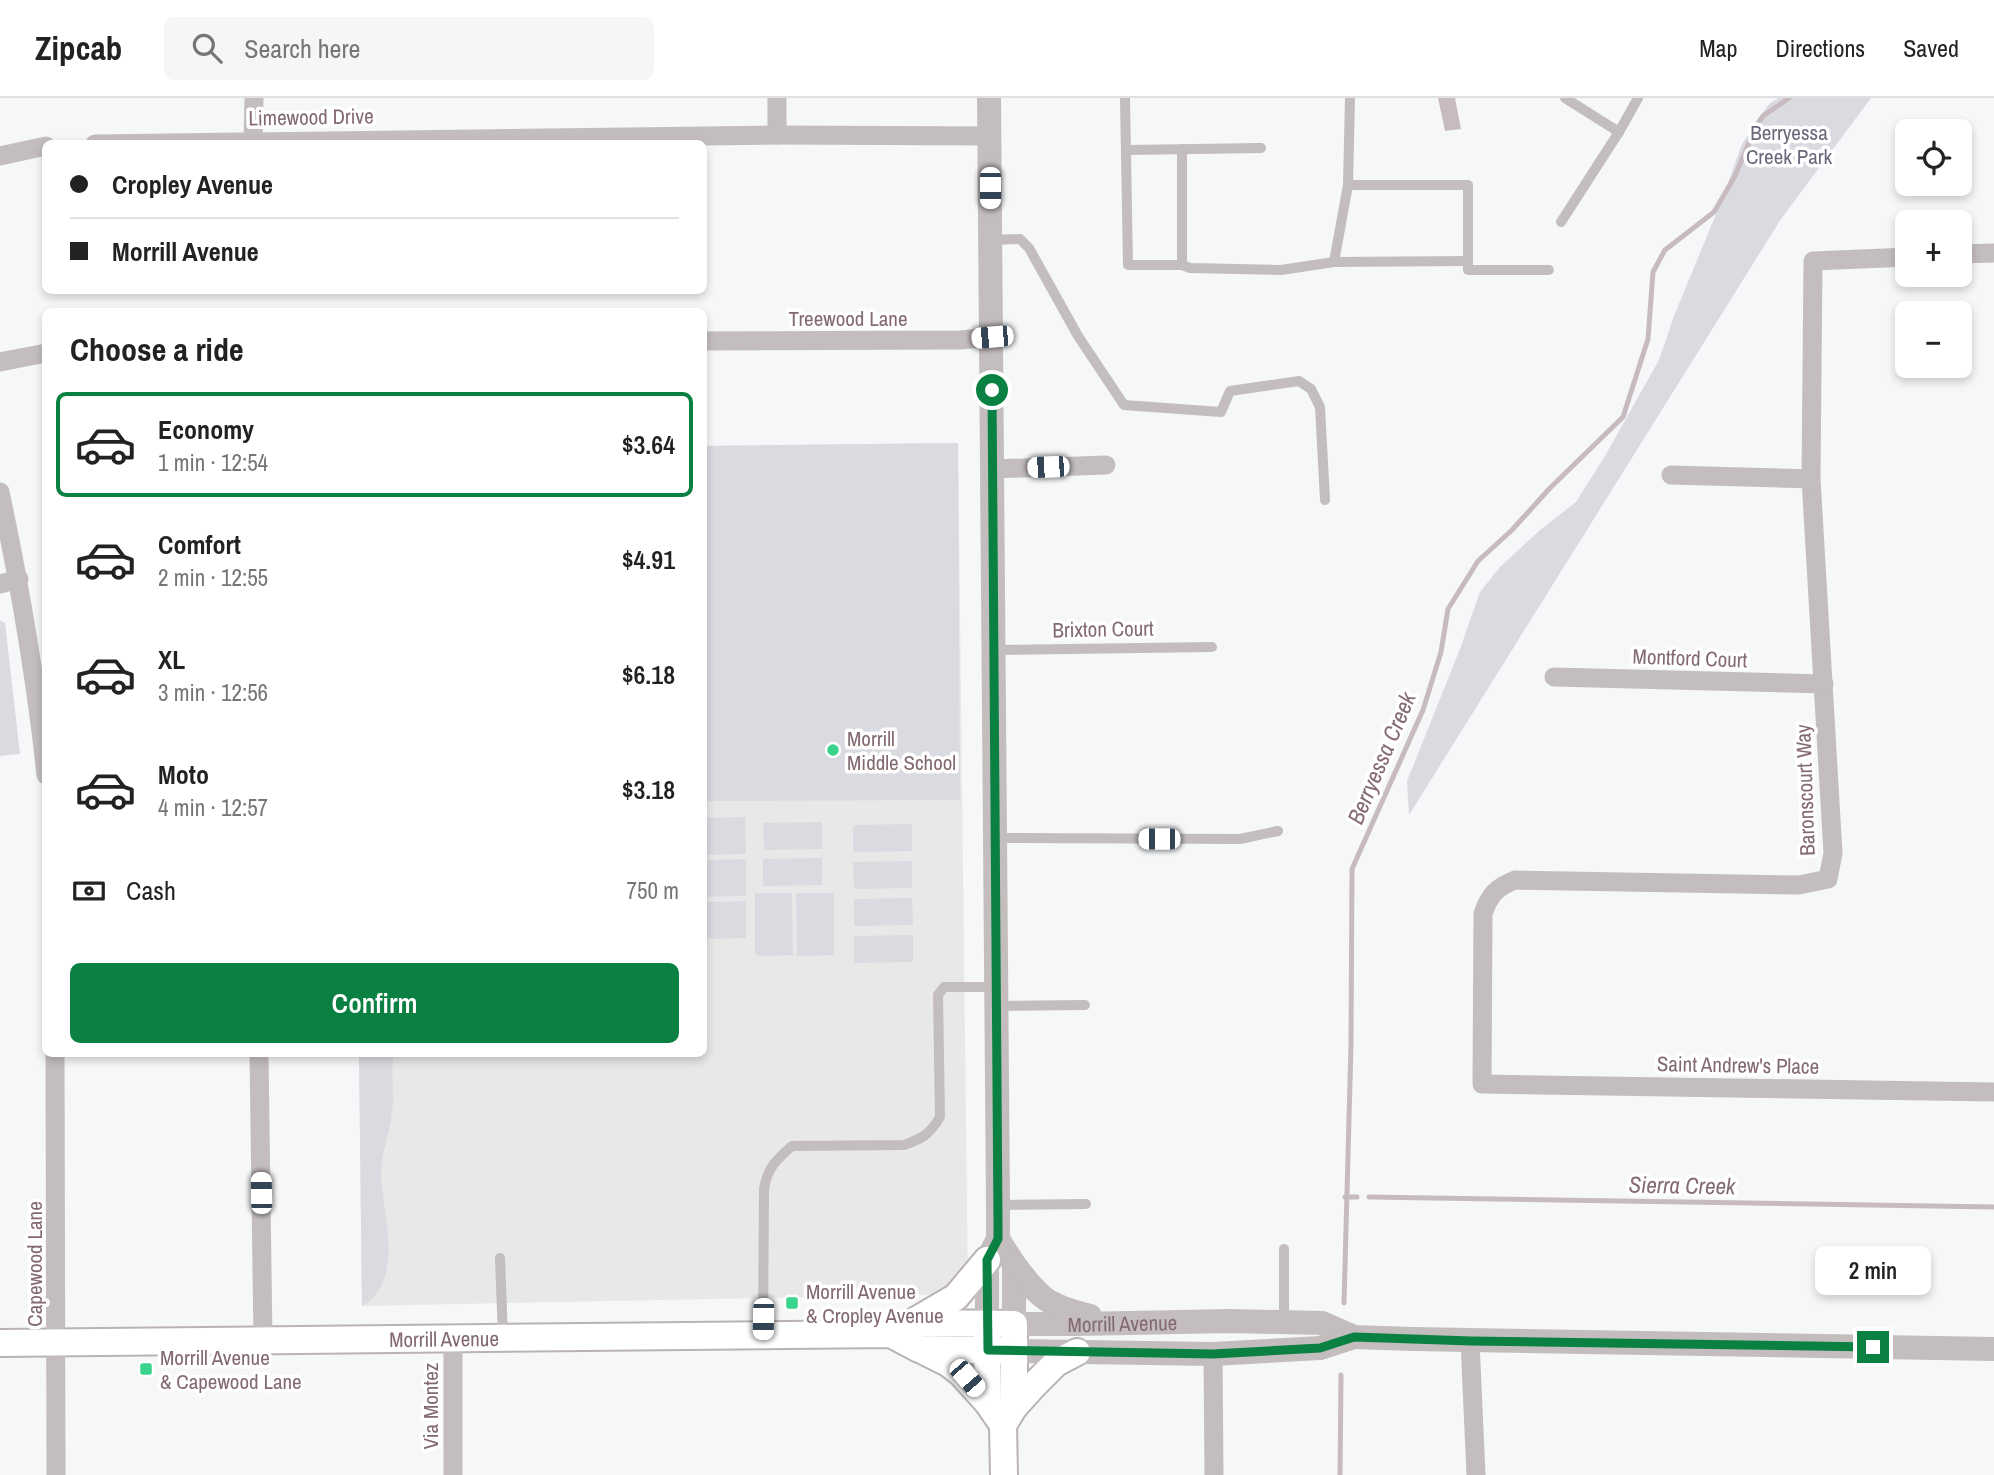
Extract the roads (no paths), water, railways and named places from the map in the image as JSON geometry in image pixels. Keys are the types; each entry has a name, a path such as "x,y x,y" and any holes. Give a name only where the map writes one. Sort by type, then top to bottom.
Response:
{"main road":[{"path":"902,1329 956,1297 993,1250"},
{"name":"Morrill Avenue","path":"0,1343 763,1335 987,1323 1014,1324"},
{"path":"987,1323 988,1403"},
{"path":"1004,1475 1014,1324"},
{"name":"Morrill Avenue","path":"902,1329 919,1349 1014,1351"},
{"path":"919,1349 948,1363 961,1373 988,1403 1009,1416"},
{"path":"1009,1416 1056,1363 1077,1352"}],"street":[{"path":"253,140 254,98"},
{"path":"777,98 777,135"},
{"path":"987,1323 998,1205 989,98"},
{"name":"Limewood Drive","path":"340,140 777,135 990,136"},
{"path":"0,156 42,146"},
{"path":"1972,254 1994,253"},
{"name":"Baronscourt Way","path":"1482,1084 1483,914 1494,891 1504,884 1516,880 1799,884 1828,879 1833,853 1811,479 1813,261 1895,258"},
{"name":"Treewood Lane","path":"707,341 960,340 992,337"},
{"path":"0,362 42,354"},
{"path":"993,469 1106,465"},
{"path":"1671,475 1811,479"},
{"path":"0,492 9,582 39,715 42,741"},
{"name":"Montford Court","path":"1554,677 1824,684"},
{"name":"Capewood Lane","path":"55,1057 56,1475"},
{"path":"259,1057 263,1342"},
{"name":"Saint Andrew's Place","path":"1482,1084 1994,1092"},
{"path":"993,1250 1014,1264 1049,1303 1121,1324"},
{"path":"1014,1264 1014,1324"},
{"name":"Morrill Avenue","path":"1014,1324 1230,1321 1322,1323 1354,1337"},
{"name":"Morrill Avenue","path":"1014,1351 1213,1354 1320,1348 1354,1337 1994,1349"},
{"name":"Via Montez","path":"453,1338 453,1475"},
{"path":"1471,1341 1476,1475"},
{"path":"1213,1354 1214,1475"}],"lane":[{"path":"1125,98 1128,265 1281,270 1334,262 1468,261"},
{"path":"1334,262 1348,185 1350,98"},
{"path":"1565,98 1619,132"},
{"path":"1561,222 1638,98"},
{"path":"1127,150 1261,148"},
{"path":"1181,149 1182,265"},
{"path":"1348,185 1468,185 1468,270 1549,270"},
{"path":"991,240 1020,239 1029,248 1078,336 1124,405 1221,411 1230,391 1299,381 1311,389 1320,407 1325,500"},
{"name":"Brixton Court","path":"994,650 1212,647"},
{"path":"996,838 1240,839 1278,831"},
{"path":"763,1335 766,1175 792,1146 904,1145 920,1140 931,1132 940,1117 938,995 944,987 998,997 1085,1005"},
{"path":"998,1205 1086,1204"},
{"path":"1284,1249 1284,1322"},
{"path":"500,1258 503,1338"}],"waterway":[{"name":"Berryessa Creek","path":"1344,1303 1351,1045 1352,869 1423,710 1441,652 1448,609 1478,561 1623,417 1648,339 1653,272 1665,250 1714,212 1735,176 1756,126 1763,116 1789,98"},
{"name":"Sierra Creek","path":"1345,1197 1357,1197"},
{"name":"Sierra Creek","path":"1369,1197 1994,1207"},
{"name":"Berryessa Creek","path":"1340,1475 1341,1375"}],"place":[{"name":"Morrill Middle School","path":"833,750"},
{"name":"Morrill Avenue & Cropley Avenue","path":"792,1303"},
{"name":"Morrill Avenue & Capewood Lane","path":"146,1369"}],"park label":[{"name":"Berryessa Creek Park","path":"1789,144"}]}
